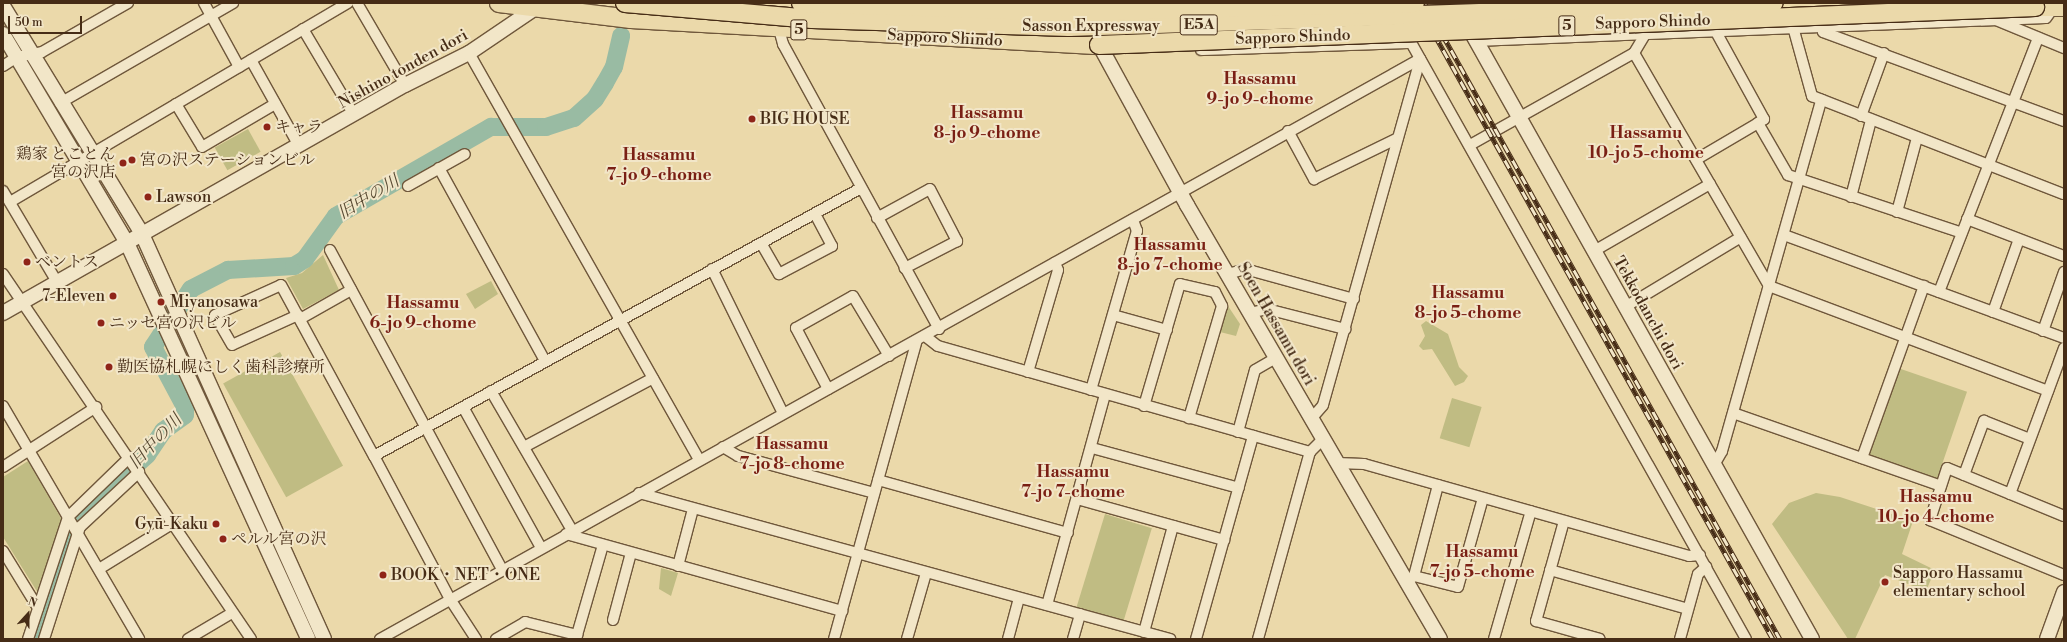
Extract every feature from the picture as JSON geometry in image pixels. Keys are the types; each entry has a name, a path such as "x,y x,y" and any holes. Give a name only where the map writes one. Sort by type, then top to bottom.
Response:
{"highway":[{"name":"Sapporo Shindo","path":"499,3 539,5 630,19 779,29 1100,45 2059,7"},
{"name":"Sasson Expressway","path":"625,3 812,19 1069,27 1774,3"},
{"name":"Sasson Expressway","path":"801,3 1070,12 1415,3"}],"street":[{"path":"3,66 23,56 42,52 128,3"},
{"path":"204,3 239,66"},
{"path":"60,103 233,3"},
{"path":"10,202 348,3"},
{"path":"357,3 405,86"},
{"name":"Soen Hassamu dori","path":"1073,3 1100,45 1181,192 1311,419 1337,463 1411,579 1440,639"},
{"path":"1390,3 1411,43 1470,145 1700,555 1738,634 1746,639"},
{"name":"Tekkodanchi dori","path":"1455,3 1518,118 1812,639"},
{"name":"Nishino tonden dori","path":"3,313 405,86 469,53 539,5"},
{"path":"3,6 23,56 76,162 127,242 170,343 308,639"},
{"path":"1476,41 1715,30 2046,18 2059,7"},
{"path":"1996,20 2064,48"},
{"path":"1822,27 1823,32 1884,53 2064,121"},
{"path":"1793,28 1812,96 2064,194"},
{"path":"304,29 354,115"},
{"path":"779,29 861,188 939,329"},
{"path":"1696,159 1764,119 1715,30"},
{"path":"1470,145 1634,52 1646,33"},
{"path":"3,34 23,56 60,103 142,234 324,639"},
{"path":"1939,292 2038,38"},
{"path":"1100,45 1117,53 1411,43"},
{"path":"1634,52 1769,286 2048,391"},
{"path":"469,53 618,322 653,378 699,460"},
{"path":"1861,116 1884,53"},
{"path":"380,639 783,413 939,329 1288,131 1420,59"},
{"path":"1311,419 1323,405 1354,299 1420,59"},
{"path":"251,60 300,146"},
{"path":"1714,465 1733,413 1800,181 1820,100"},
{"path":"176,104 202,147 275,104"},
{"path":"1851,197 1871,120"},
{"path":"1758,123 1788,175 1800,181 1962,233"},
{"path":"1288,131 1314,180 1398,138"},
{"path":"1897,212 1917,138"},
{"path":"408,186 465,154"},
{"path":"439,168 545,361"},
{"path":"1594,251 1710,184"},
{"path":"374,456 861,188"},
{"path":"877,218 930,189 957,240 905,268"},
{"path":"3,191 57,282"},
{"path":"761,243 779,274 832,246 815,214"},
{"path":"1968,219 2064,256"},
{"path":"1092,390 1137,231 1133,220"},
{"path":"1784,234 2064,338"},
{"path":"1625,307 1741,237"},
{"path":"1993,312 2019,239"},
{"path":"330,250 502,570"},
{"path":"1028,372 1058,270 1055,263"},
{"path":"712,269 783,413"},
{"path":"1228,274 1245,269 1354,299"},
{"path":"3,274 96,406 172,524 251,639"},
{"path":"2043,331 2063,278"},
{"path":"1144,406 1180,284 1215,292 1222,306 1189,418"},
{"path":"351,290 299,317 232,345 215,315 281,285 299,317 374,456 450,599 476,639"},
{"path":"1862,458 1924,286"},
{"path":"828,389 796,328 853,296 889,356"},
{"path":"1250,313 1267,309 1345,329"},
{"path":"1113,315 1166,330"},
{"path":"921,338 938,346 1105,395 1310,452"},
{"path":"834,639 874,493 921,338"},
{"path":"2010,494 2064,348"},
{"path":"1238,432 1255,370 1276,358"},
{"path":"524,447 653,378"},
{"path":"491,391 524,447 569,532 603,545 842,611"},
{"path":"1047,605 1092,448 1105,395"},
{"path":"3,406 139,639"},
{"path":"3,467 96,406"},
{"path":"463,407 541,548"},
{"path":"1733,413 1941,486"},
{"path":"1964,475 1984,421 2030,438"},
{"path":"1196,639 1253,436"},
{"path":"1258,639 1310,452 1323,439"},
{"path":"723,447 738,456 874,493"},
{"path":"1092,448 1239,488"},
{"path":"1337,463 1364,464 1689,556 1700,555"},
{"path":"28,639 69,519 135,465"},
{"path":"44,639 80,527 135,465"},
{"path":"2064,516 1947,468 1930,520 2064,575"},
{"path":"878,480 1068,534"},
{"path":"1438,485 1411,579 1458,587 1483,498"},
{"path":"639,493 858,555 1170,639"},
{"path":"1077,499 1224,540"},
{"path":"678,566 692,509"},
{"path":"1494,639 1531,511"},
{"path":"1564,521 1536,621 1583,637 1600,639"},
{"path":"98,570 172,524"},
{"path":"1144,632 1174,526"},
{"path":"496,639 525,622 578,636 603,545"},
{"path":"3,551 38,608"},
{"path":"613,620 631,553"},
{"path":"1680,639 1698,574 1706,567"},
{"path":"1550,570 1688,609"},
{"path":"907,639 926,573"},
{"path":"2047,639 2064,592"},
{"path":"1008,639 1019,598"},
{"path":"188,639 232,613"},
{"path":"1073,639 1080,614"}],"shaded area":[{"path":"248,129 261,152 227,170 215,147"},
{"path":"323,255 339,290 303,309 286,278 302,273"},
{"path":"491,281 498,294 475,309 466,294"},
{"path":"1228,306 1240,324 1236,336 1220,332"},
{"path":"1426,321 1448,334 1459,367 1468,376 1464,382 1455,386 1432,349 1423,350 1419,346 1425,336 1421,325"},
{"path":"280,352 343,466 286,497 223,384"},
{"path":"1898,368 1967,392 1937,479 1868,455"},
{"path":"1452,398 1482,407 1469,447 1440,438"},
{"path":"28,461 62,520 38,593 3,537 3,477"},
{"path":"1816,493 1840,497 1913,521 1902,554 1935,570 1926,591 1885,575 1855,639 1848,639 1772,524 1789,503"},
{"path":"1105,514 1152,528 1123,622 1076,608"},
{"path":"661,568 678,573 671,596 659,589"}],"waterway":[{"name":"旧中の川","path":"36,639 70,533 80,515 147,455 163,431 185,415 185,407 153,347 191,289 228,270 294,266 305,259 336,216 491,127 546,127 574,118 595,99 605,83 614,67 621,36"}],"railway":[{"path":"1417,3 1773,639"},
{"path":"1425,3 1780,639"}],"place":[{"name":"BIG HOUSE","path":"752,119"},
{"name":"キャラ","path":"267,127"},
{"name":"宮の沢ステーションビル","path":"132,160"},
{"name":"鶏家 とことん 宮の沢店","path":"123,163"},
{"name":"Lawson","path":"148,197"},
{"name":"ベントス","path":"27,262"},
{"name":"7-Eleven","path":"113,296"},
{"name":"Miyanosawa","path":"161,302"},
{"name":"ニッセ宮の沢ビル","path":"101,323"},
{"name":"勤医協札幌にしく歯科診療所","path":"109,367"},
{"name":"Gyū-Kaku","path":"216,524"},
{"name":"ペルル宮の沢","path":"223,539"},
{"name":"BOOK・NET・ONE","path":"383,575"},
{"name":"Sapporo Hassamu elementary school","path":"1885,582"}],"district":[{"name":"Hassamu 9-jo 9-chome","path":"1260,90"},
{"name":"Hassamu 8-jo 9-chome","path":"987,124"},
{"name":"Hassamu 10-jo 5-chome","path":"1646,144"},
{"name":"Hassamu 7-jo 9-chome","path":"659,166"},
{"name":"Hassamu 8-jo 7-chome","path":"1170,256"},
{"name":"Hassamu 8-jo 5-chome","path":"1468,304"},
{"name":"Hassamu 6-jo 9-chome","path":"423,314"},
{"name":"Hassamu 7-jo 8-chome","path":"792,455"},
{"name":"Hassamu 7-jo 7-chome","path":"1073,483"},
{"name":"Hassamu 10-jo 4-chome","path":"1936,508"},
{"name":"Hassamu 7-jo 5-chome","path":"1482,563"}]}
